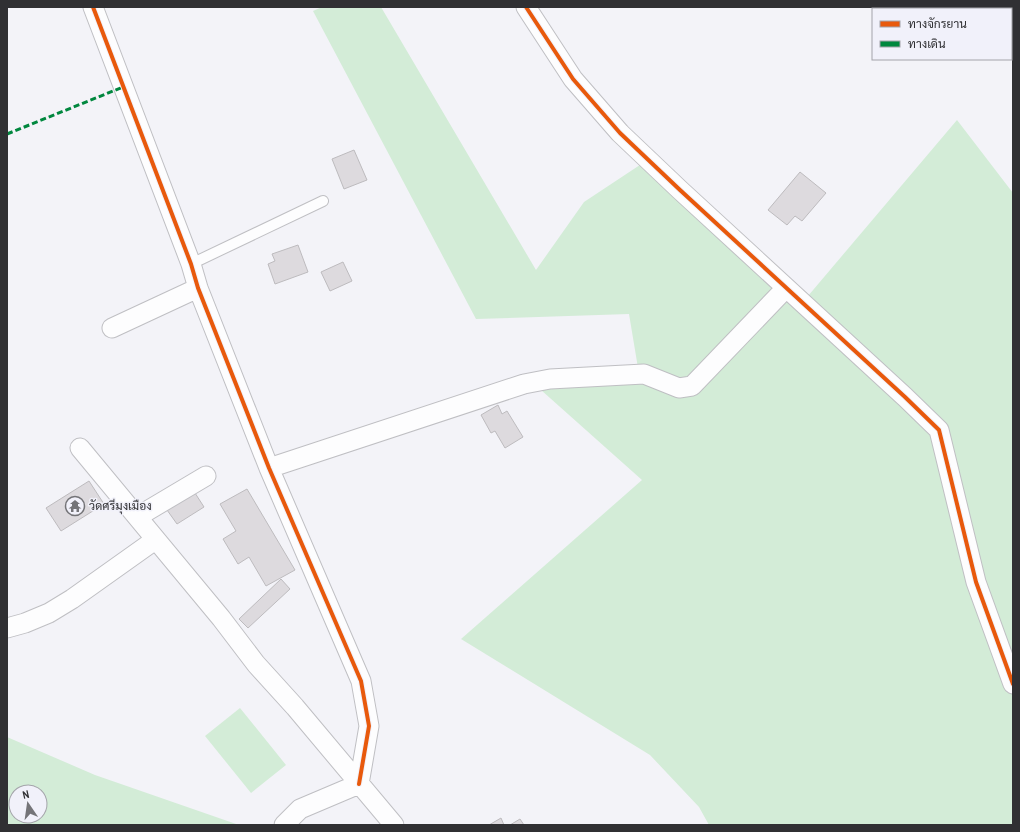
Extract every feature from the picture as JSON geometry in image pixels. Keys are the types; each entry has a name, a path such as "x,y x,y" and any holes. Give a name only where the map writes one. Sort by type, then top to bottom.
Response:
{"street":[{"path":"93,7 191,264 198,288 269,468 361,681 369,726 360,784"},
{"path":"526,7 573,79 620,133 939,430 976,582 1013,684"},
{"path":"112,328 198,288"},
{"path":"269,468 524,384 550,380 644,374 679,388 692,386 786,288"},
{"path":"80,448 256,664 295,707 394,825"},
{"path":"137,517 206,476"},
{"path":"7,628 25,623 49,613 72,599 155,540"},
{"path":"284,825 300,809 360,784"}],"lane":[{"path":"191,264 323,201"}],"green space":[{"path":"322,7 381,7 536,270 584,202 655,155 808,296 957,120 1013,193 1013,825 709,825 699,807 650,755 461,639 642,480 541,390 640,380 629,314 476,319 313,11"},
{"path":"240,708 286,765 251,793 205,736"},
{"path":"7,737 95,775 239,825 7,825"}],"building":[{"path":"354,150 367,180 344,189 332,159"},
{"path":"800,172 826,193 802,221 795,216 787,225 768,210"},
{"path":"298,245 308,272 275,284 268,264 275,261 272,254"},
{"path":"343,262 352,281 330,291 321,272"},
{"path":"498,405 502,414 507,411 523,437 505,448 495,431 491,433 481,415"},
{"name":"วัดศรีมุงเมือง","path":"89,481 104,504 61,531 46,508"},
{"path":"247,489 295,570 266,586 249,557 238,564 223,539 236,531 220,504"},
{"path":"195,493 204,507 177,524 167,510"},
{"path":"281,579 290,589 248,628 239,619"},
{"path":"501,818 504,825 489,825"},
{"path":"520,819 524,825 510,825"}],"marked path":[{"path":"7,134 123,87"}],"cycle path":[{"path":"93,7 191,264 198,288 269,468 361,681 369,726 359,784"},
{"path":"526,7 573,79 620,133 939,430 976,582 1013,684"}],"place":[{"name":"วัดศรีมุงเมือง","path":"75,506"}]}
